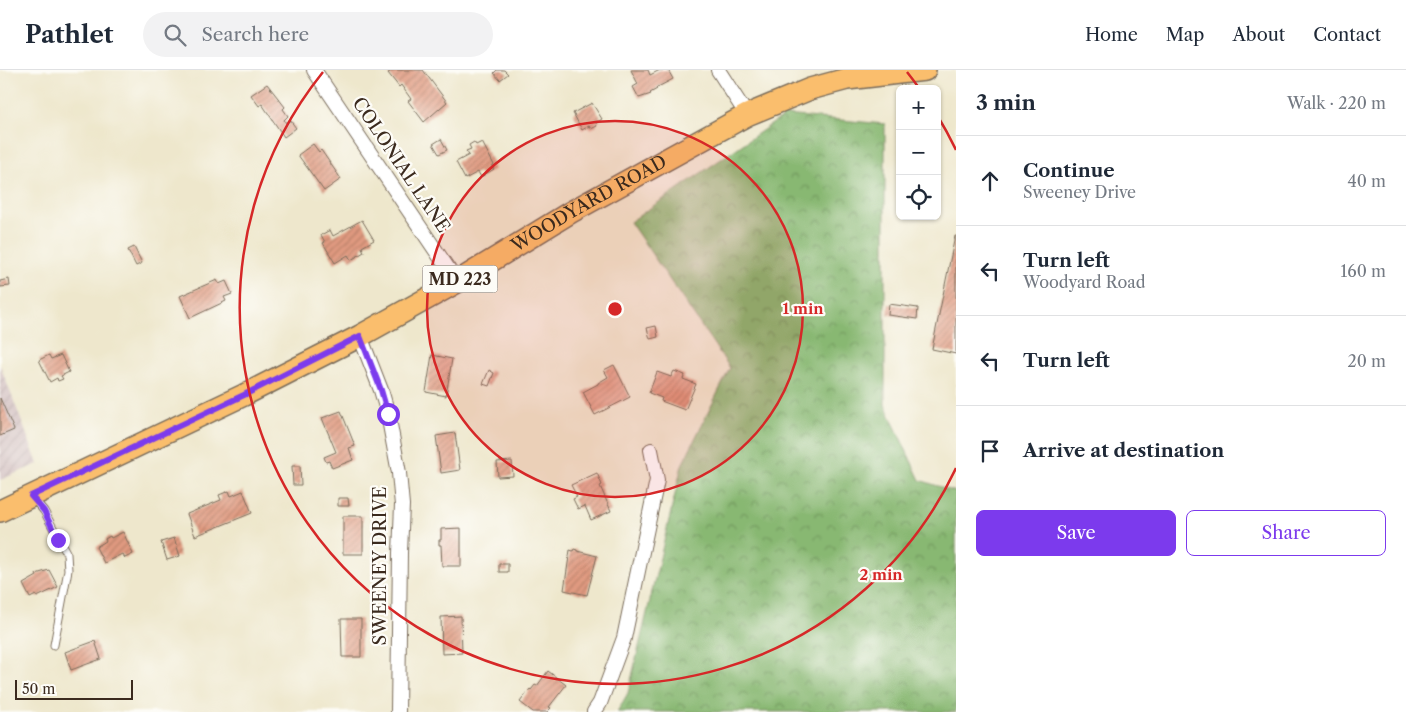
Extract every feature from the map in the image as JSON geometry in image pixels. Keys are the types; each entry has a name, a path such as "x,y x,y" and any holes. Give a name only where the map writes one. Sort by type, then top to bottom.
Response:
{"main road":[{"name":"WOODYARD ROAD","path":"0,511 244,395 360,336 457,282 571,212 748,115 810,88 847,79 925,70"}],"street":[{"name":"COLONIAL LANE","path":"314,70 457,282"},
{"path":"718,70 748,115"},
{"name":"SWEENEY DRIVE","path":"360,336 381,390 388,414 400,481 402,505 398,712"},
{"path":"594,712 600,703 624,638 657,480 651,450"}],"lane":[{"path":"31,496 44,511 67,554 68,570 54,645"}],"shaded area":[{"path":"0,365 38,464 0,480"}],"green space":[{"path":"785,115 885,124 885,405 920,480 956,492 956,712 617,712 628,693 682,465 730,368 630,222"}],"building":[{"path":"393,70 423,70 447,102 424,122 408,101 411,99 401,85 399,87 388,73"},
{"path":"497,70 504,70 508,74 500,80 494,73"},
{"path":"631,70 648,70 650,75 660,70 668,70 673,79 656,88 651,94 639,98 633,87 638,84"},
{"path":"267,84 285,107 283,109 288,116 284,120 286,123 290,120 296,128 284,137 262,104 259,106 251,95"},
{"path":"592,103 602,119 596,123 597,126 591,129 589,126 582,130 573,113"},
{"path":"441,139 447,150 439,154 433,144"},
{"path":"474,142 476,145 482,142 494,165 492,166 494,169 481,177 478,172 465,179 456,162 469,155 466,151 471,149 469,145"},
{"path":"313,144 319,152 321,150 341,179 324,191 298,155"},
{"path":"362,220 374,240 362,247 364,252 351,260 348,255 335,263 323,243 325,242 321,235 330,230 333,236"},
{"path":"956,236 956,354 932,349"},
{"path":"134,247 142,263 136,266 128,250"},
{"path":"9,279 10,286 0,287 0,281"},
{"path":"217,280 219,284 226,281 232,294 224,297 226,301 190,318 180,296"},
{"path":"889,304 918,308 917,319 888,315"},
{"path":"656,326 658,337 650,339 647,328"},
{"path":"49,355 51,359 61,355 69,372 61,376 63,379 58,381 57,378 50,382 39,360"},
{"path":"432,355 452,359 446,396 426,392"},
{"path":"614,365 630,397 595,415 583,392 608,377 604,370"},
{"path":"489,370 494,373 489,386 483,384"},
{"path":"674,371 685,375 683,379 696,384 685,410 661,401 662,398 649,393 657,372 671,377"},
{"path":"0,398 14,430 0,436"},
{"path":"341,411 355,446 349,448 353,460 332,468 329,461 326,462 324,457 336,452 322,418"},
{"path":"455,433 460,470 441,473 436,436"},
{"path":"512,461 513,476 498,477 497,462"},
{"path":"292,466 300,466 301,485 293,485"},
{"path":"597,473 602,485 600,486 611,511 591,520 585,506 578,509 573,499 577,497 571,485"},
{"path":"229,491 231,496 243,491 252,513 195,536 187,514 221,500 219,495"},
{"path":"338,498 348,498 349,506 338,506"},
{"path":"343,516 363,516 363,554 343,554"},
{"path":"461,528 461,566 442,566 441,545 439,545 441,529"},
{"path":"123,532 133,554 125,558 122,554 104,563 96,547 110,536 111,538"},
{"path":"174,538 180,556 167,560 161,542"},
{"path":"574,549 597,556 587,595 564,590 570,550 573,551"},
{"path":"499,564 508,564 508,572 499,572"},
{"path":"49,570 58,587 37,597 36,595 30,598 23,584 37,576 36,574"},
{"path":"461,616 462,653 442,654 441,617"},
{"path":"341,619 361,619 361,657 342,657"},
{"path":"95,641 101,659 71,670 65,652"},
{"path":"548,671 566,685 547,712 533,712 520,702 530,689 535,685 537,686"}],"route":[{"path":"58,540 44,511 31,496 244,395 360,336 381,390 388,414"}]}
